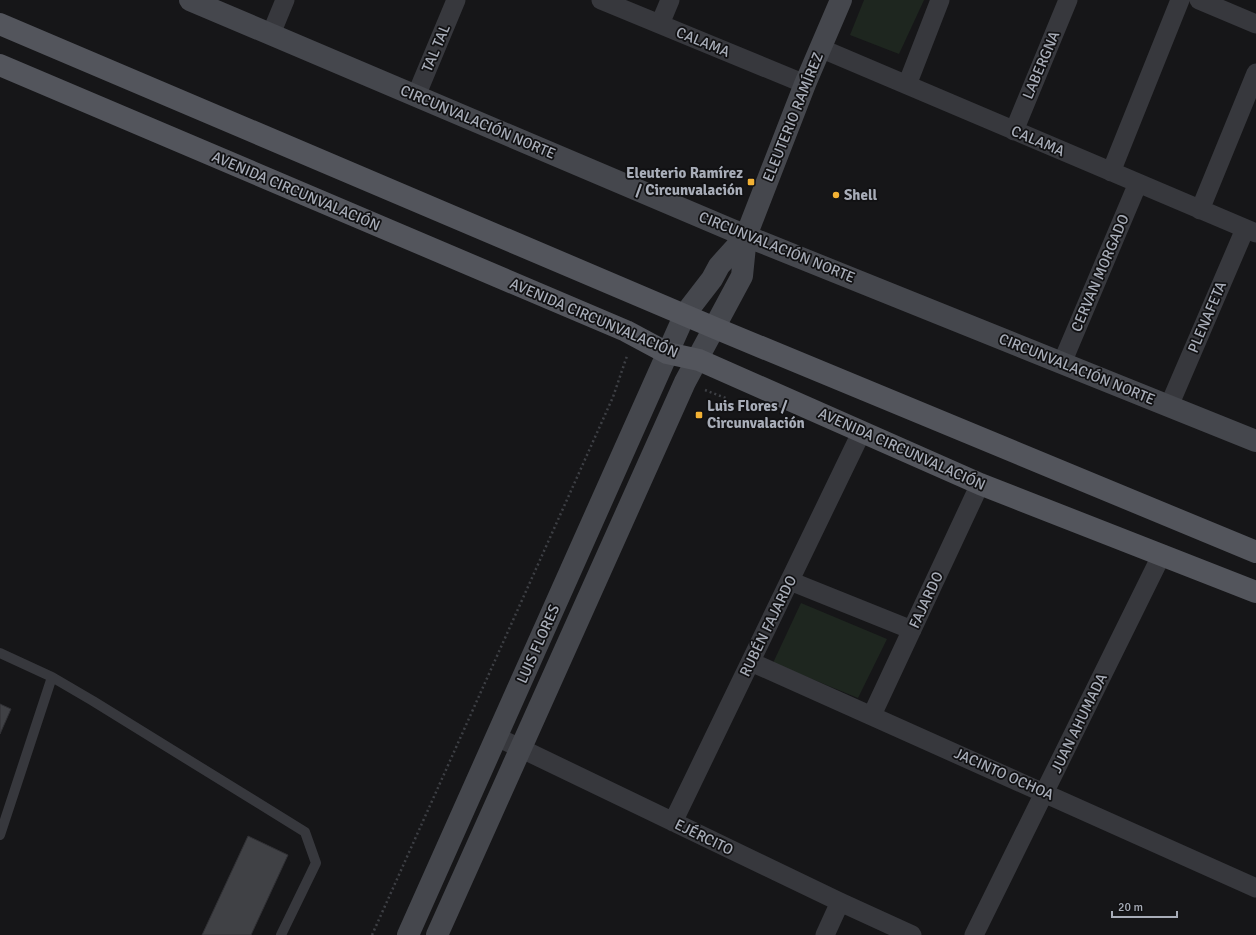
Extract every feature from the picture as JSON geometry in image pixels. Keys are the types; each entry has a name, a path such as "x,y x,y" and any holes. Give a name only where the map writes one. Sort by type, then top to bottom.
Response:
{"main road":[{"name":"CIRCUNVALACIÓN NORTE","path":"190,0 746,236 1256,441"},
{"name":"ELEUTERIO RAMÍREZ","path":"699,360 742,276 746,236 805,84 841,0"},
{"path":"0,24 715,328 1256,552"},
{"name":"AVENIDA CIRCUNVALACIÓN","path":"0,65 635,335 667,353 699,360 980,484 1256,592"},
{"name":"ELEUTERIO RAMÍREZ","path":"667,353 685,314 712,279 719,266 746,236"},
{"name":"LUIS FLORES","path":"411,934 667,353"},
{"name":"LUIS FLORES","path":"437,935 685,382 699,360"}],"street":[{"path":"271,34 285,0"},
{"name":"TAL TAL","path":"416,96 456,0"},
{"name":"CALAMA","path":"600,0 805,84"},
{"path":"660,24 670,0"},
{"path":"907,85 940,0"},
{"name":"LABERGNA","path":"1014,131 1068,0"},
{"path":"1111,172 1180,0"},
{"path":"1199,0 1256,24"},
{"name":"CALAMA","path":"820,48 1251,231"},
{"path":"1200,210 1256,73"},
{"name":"CERVAN MORGADO","path":"1062,363 1138,183"},
{"name":"PLENAFETA","path":"1169,406 1251,231"},
{"name":"RUBÉN FAJARDO","path":"673,822 862,431"},
{"name":"FAJARDO","path":"872,715 980,484"},
{"name":"JUAN AHUMADA","path":"974,935 1162,554"},
{"path":"790,580 912,630"},
{"name":"JACINTO OCHOA","path":"751,662 1045,792 1256,888"},
{"name":"EJÉRCITO","path":"497,736 673,822 912,935"},
{"path":"826,935 840,902"}],"lane":[{"path":"0,653 52,677 305,832 316,863 280,935"},
{"path":"0,835 52,677"}],"path":[{"path":"372,935 613,397 635,335"}],"shaded area":[{"path":"864,0 924,0 899,54 850,35"},
{"path":"801,603 887,639 858,698 773,663"}],"building":[{"path":"0,704 11,709 0,734"},
{"path":"248,836 288,855 251,935 202,935"}],"place":[{"name":"Eleuterio Ramírez / Circunvalación","path":"751,182"},
{"name":"Shell","path":"836,195"},
{"name":"Luis Flores / Circunvalación","path":"699,415"}]}
